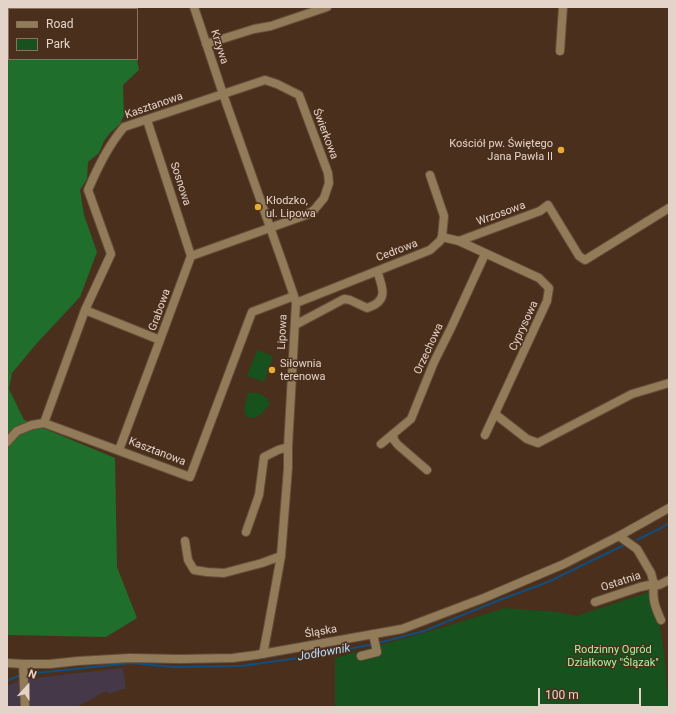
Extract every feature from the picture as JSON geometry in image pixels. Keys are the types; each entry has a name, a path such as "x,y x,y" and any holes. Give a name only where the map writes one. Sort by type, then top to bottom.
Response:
{"street":[{"path":"206,44 254,29 271,26 327,7"},
{"path":"560,51 563,7"},
{"name":"Krzywa","path":"196,8 206,44 223,94"},
{"name":"Świerkowa","path":"223,94 265,80 299,95 328,173 329,184 324,198 314,210 306,215 270,228"},
{"name":"Kasztanowa","path":"223,94 124,127 115,138 100,163 88,190 111,254 85,310 44,423 190,477 252,312 295,299"},
{"name":"Lipowa","path":"223,94 295,299 288,468 281,556 263,654"},
{"name":"Sosnowa","path":"147,120 191,256"},
{"path":"430,175 444,216 442,237"},
{"name":"Wrzosowa","path":"459,241 540,211 548,205 579,256 585,260 669,208"},
{"path":"191,256 270,228"},
{"name":"Cyprysowa","path":"442,237 459,241 539,278 549,288 547,301 485,435"},
{"name":"Cedrowa","path":"295,299 377,271 430,250 440,241 442,237"},
{"name":"Orzechowa","path":"381,444 411,419 434,362 485,254"},
{"name":"Grabowa","path":"118,450 191,256"},
{"path":"295,325 344,299 350,300 367,308 373,306 382,299 383,292 382,283 377,271"},
{"path":"85,310 160,340"},
{"path":"495,414 527,439 538,443 632,394 669,383"},
{"path":"7,442 17,431 32,425 44,423"},
{"path":"393,434 394,440 398,445 427,470"},
{"path":"246,532 259,495 264,457 288,447"},
{"name":"Śląska","path":"7,662 23,671 50,664 78,661 130,658 233,658 374,637 402,629 484,598 564,564 669,508"},
{"name":"Ostatnia","path":"619,536 637,549 650,573 654,584"},
{"path":"184,541 188,560 194,570 224,573 262,563 281,556"},
{"name":"Ostatnia","path":"595,602 640,587 654,584 659,585 669,580"},
{"path":"654,584 653,594 661,620"},
{"path":"361,656 377,652 374,637"},
{"path":"23,671 25,707"}],"shaded area":[{"path":"123,668 126,689 118,690 109,694 106,691 77,707 7,707 7,686 19,681"}],"green space":[{"path":"7,7 52,7 8,8 8,60 137,60 139,70 123,85 124,115 120,124 104,141 99,153 88,162 87,179 80,190 84,215 97,252 80,297 37,343 12,373 9,389 24,420 115,458 117,567 137,618 106,637 7,635"},
{"path":"257,350 273,356 264,382 247,376"},
{"path":"248,393 258,393 267,398 270,404 255,418 247,417 244,411"},
{"name":"Rodzinny Ogród Działkowy \"Ślązak\"","path":"649,592 660,627 665,660 668,707 335,707 335,658 505,608 558,612 576,616"}],"waterway":[{"name":"Jodłownik","path":"637,540 669,523"},
{"name":"Jodłownik","path":"378,643 424,631 548,582 624,545"},
{"name":"Jodłownik","path":"27,674 131,663 175,667 241,666 313,656 374,644"},
{"name":"Jodłownik","path":"7,681 20,675"}],"place":[{"name":"Kościół pw. Świętego Jana Pawła II","path":"561,150"},
{"name":"Kłodzko, ul. Lipowa","path":"258,207"},
{"name":"Siłownia terenowa","path":"272,370"}]}
